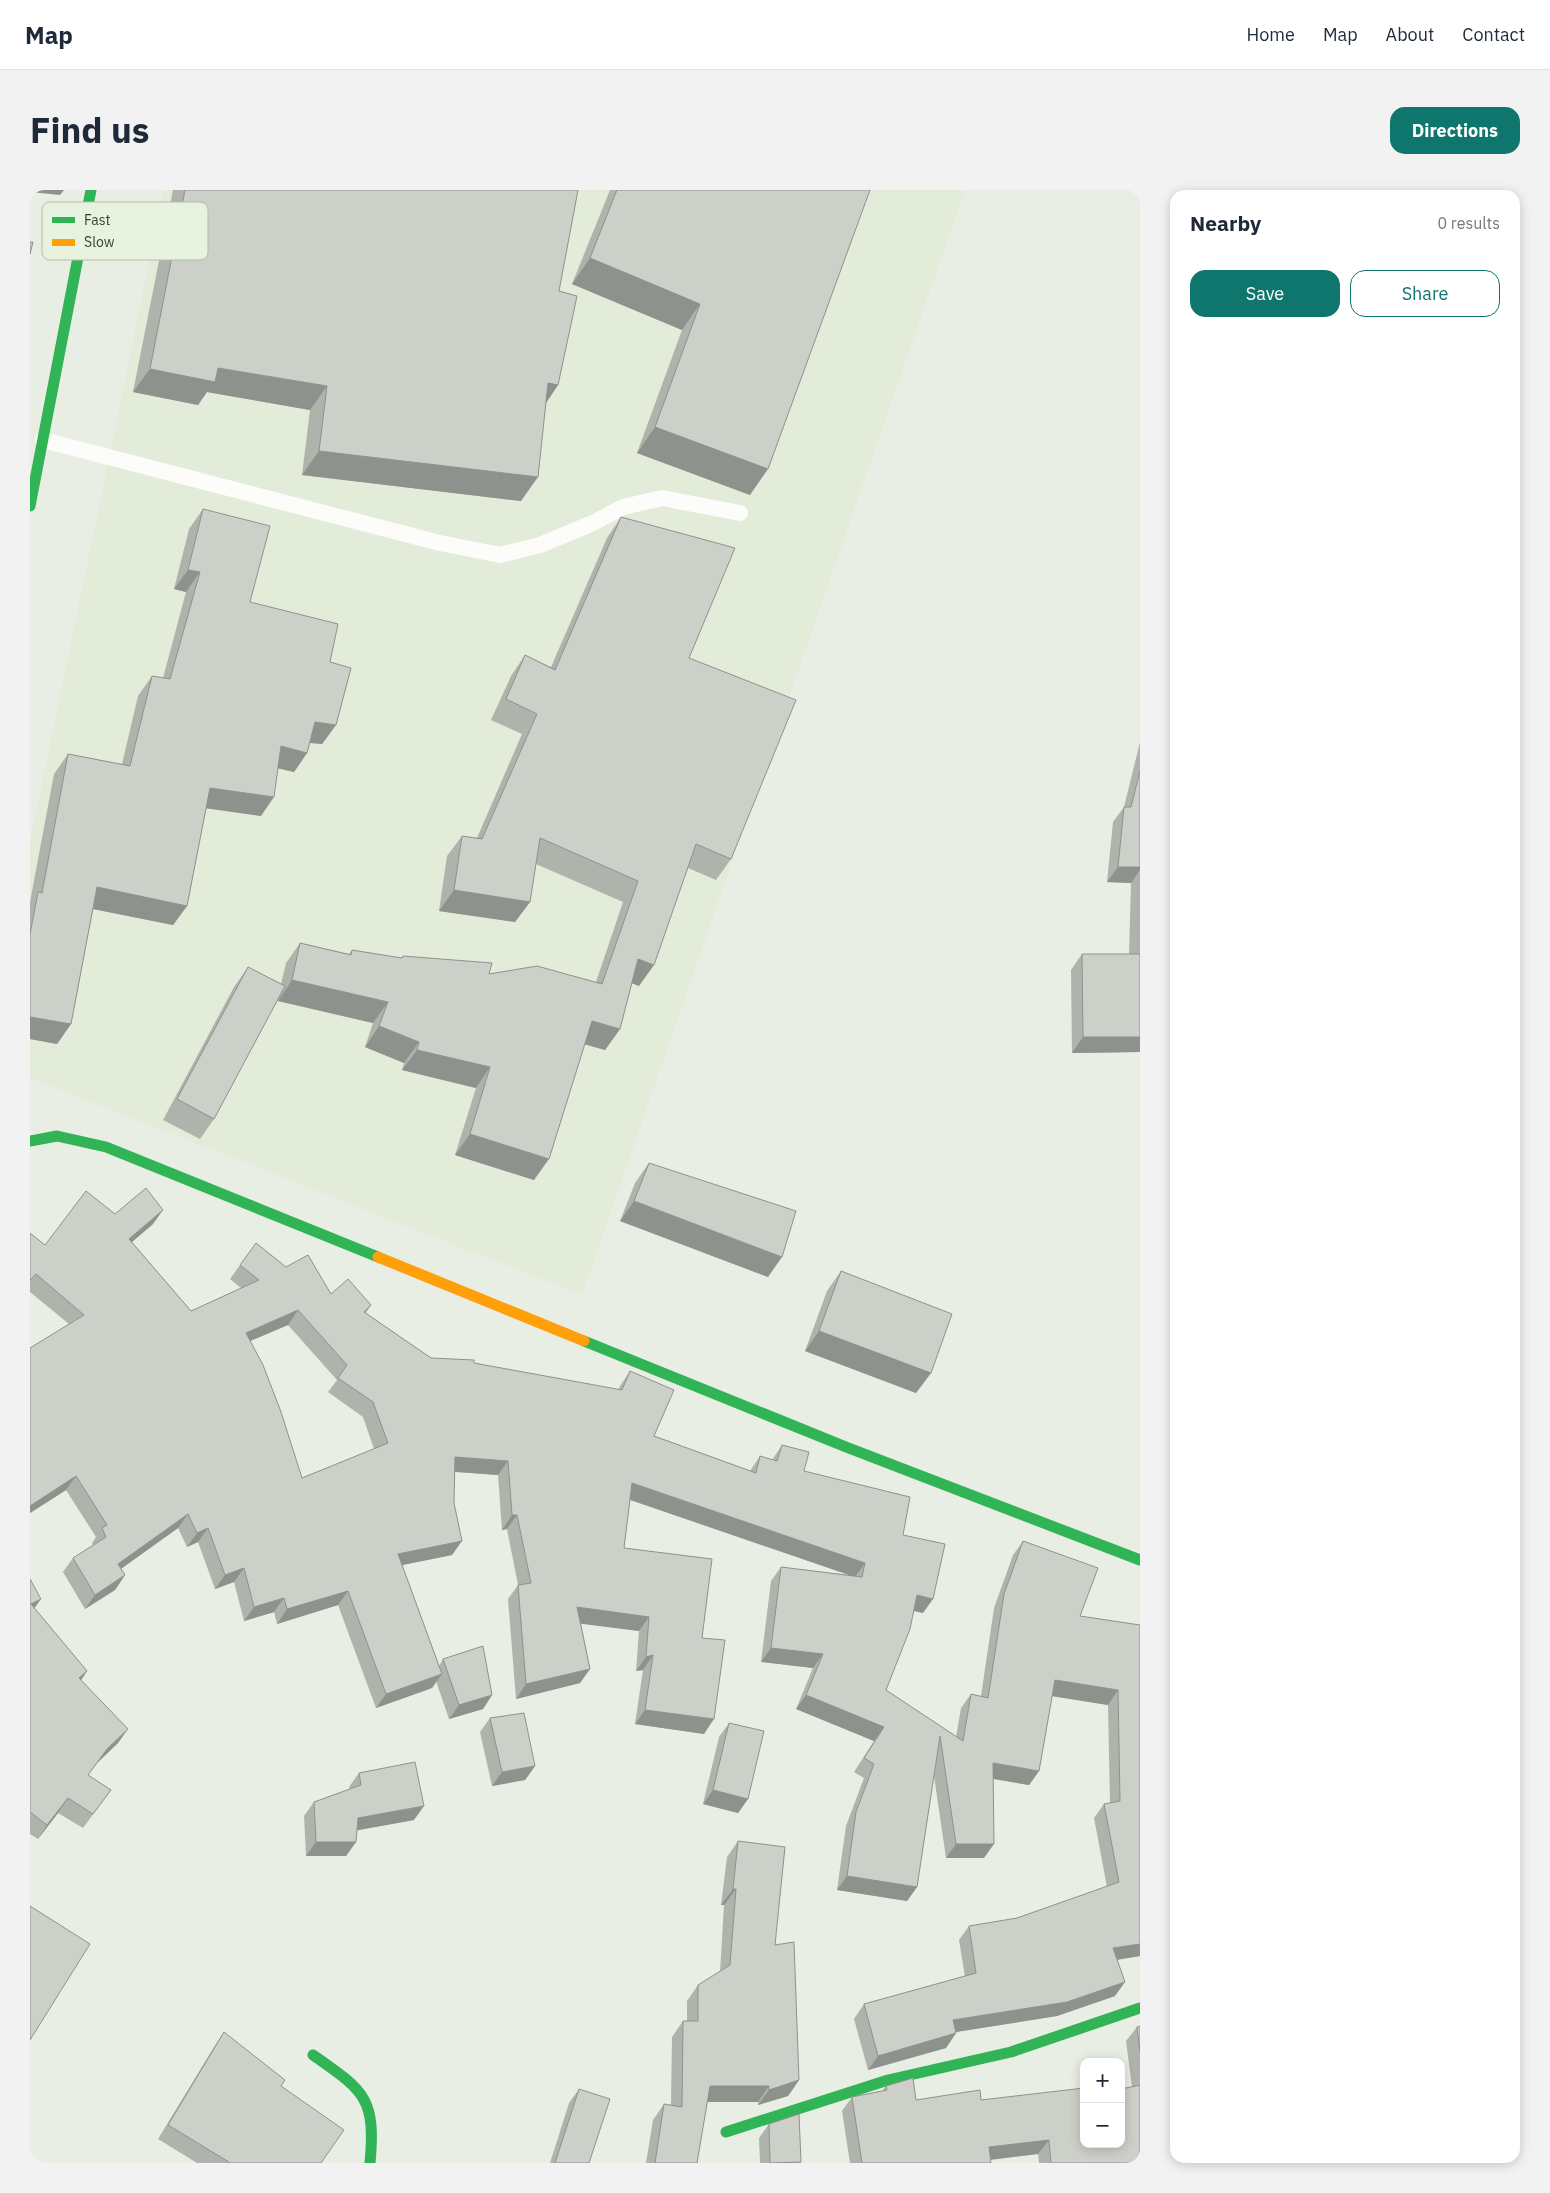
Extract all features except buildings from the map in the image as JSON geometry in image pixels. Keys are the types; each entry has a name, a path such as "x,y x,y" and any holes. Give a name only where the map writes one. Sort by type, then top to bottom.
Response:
{"street":[{"path":"30,506 78,260"},
{"path":"30,1141 57,1136 106,1146 846,1447 1140,1560"},
{"path":"726,2132 888,2080 1011,2052 1140,2008"},
{"path":"313,2056 359,2088 372,2109 373,2135 370,2163"}],"lane":[{"path":"43,440 440,543 500,556 540,545 593,523 623,507 662,498 740,513"}],"shaded area":[{"path":"164,190 965,190 582,1295 30,1078 30,842 150,260 208,260 208,202 162,202"}],"traffic: fast":[{"path":"89,202 91,190"},
{"path":"30,506 77,260"},
{"path":"30,1141 57,1136 106,1147 378,1257"},
{"path":"584,1341 846,1447 1140,1560"},
{"path":"726,2132 888,2080 1011,2052 1140,2008"},
{"path":"313,2055 344,2078 363,2098 371,2123 370,2163"}],"traffic: slow":[{"path":"378,1257 584,1341"}]}
